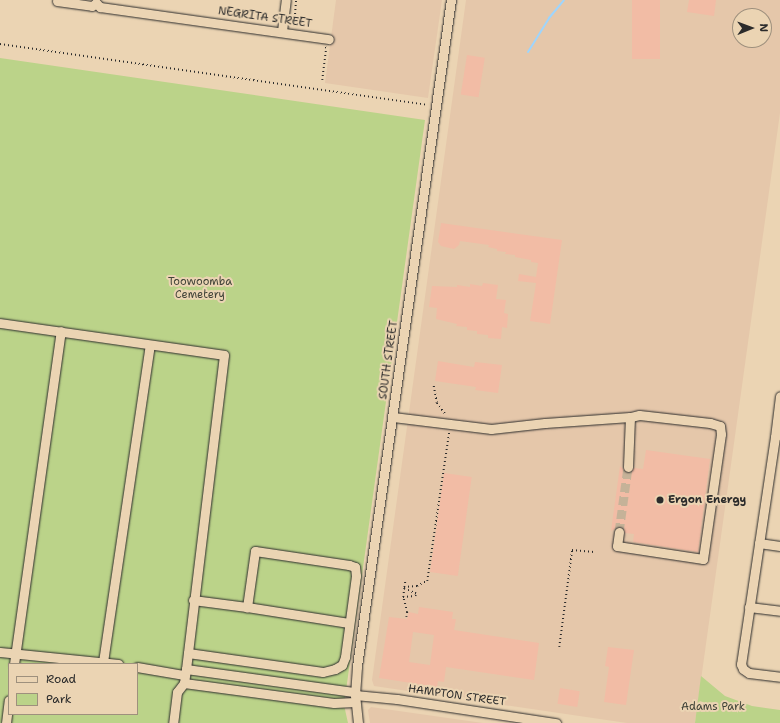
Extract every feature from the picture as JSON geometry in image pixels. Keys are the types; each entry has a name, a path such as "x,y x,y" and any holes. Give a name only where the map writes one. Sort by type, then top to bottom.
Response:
{"street":[{"path":"282,28 286,0"},
{"name":"SOUTH STREET","path":"358,723 355,696 451,0"},
{"name":"NEGRITA STREET","path":"57,1 92,6 96,2 100,7 282,28 330,39"},
{"path":"0,322 224,355 185,675 177,692 173,723"},
{"path":"14,663 61,331"},
{"path":"103,662 150,345"},
{"path":"780,396 778,434 759,543 741,664 743,669 749,673 780,677"},
{"path":"393,417 491,430 546,423 630,417 639,415 710,423 720,426 721,434 703,559 617,546 619,532"},
{"path":"628,467 630,417"},
{"path":"759,543 780,546"},
{"path":"188,653 323,672 335,669 342,665 345,657 356,576 355,567 255,551 248,607"},
{"path":"194,600 349,623"},
{"path":"749,607 780,611"},
{"path":"0,652 110,663"},
{"path":"138,667 334,703 355,696"},
{"path":"185,675 355,696"},
{"name":"HAMPTON STREET","path":"355,696 404,700 556,723"},
{"path":"6,723 8,708"}],"path":[{"path":"282,28 294,27 293,22 296,0"},
{"path":"0,44 436,106"},
{"path":"322,47 326,48 322,80"},
{"path":"404,588 417,586 427,580 450,424 437,402 434,386"},
{"path":"559,647 572,550 594,552"},
{"path":"405,582 403,597 407,612 406,617"},
{"path":"403,597 415,596 416,594 404,588"}],"shaded area":[{"path":"336,0 442,0 428,98 325,83"},
{"path":"466,0 780,0 780,113 695,723 627,723 374,686 372,680"},
{"path":"371,707 483,723 370,723 368,710"}],"green space":[{"name":"Toowoomba Cemetery","path":"0,58 425,120 344,705 348,723 0,723"},
{"name":"Adams Park","path":"701,676 725,696 752,706 780,710 780,723 695,723"}],"building":[{"path":"632,0 660,0 660,59 632,59"},
{"path":"689,0 716,0 714,16 687,12"},
{"path":"467,55 485,58 479,97 461,95"},
{"path":"441,223 562,240 550,324 530,321 536,283 518,281 519,274 536,277 538,263 515,257 515,255 505,254 506,252 497,251 497,249 488,247 489,245 460,241 459,245 454,249 441,246 438,242"},
{"path":"483,283 498,285 496,299 506,300 504,313 508,314 507,328 502,327 501,339 488,338 488,335 477,334 477,331 467,330 467,327 456,326 457,324 436,319 437,308 429,307 432,286 457,287 457,285 470,287 470,284 482,286"},
{"path":"438,361 474,367 475,362 502,365 498,393 475,390 476,387 435,381"},
{"name":"Ergon Energy","path":"646,450 710,459 698,552 633,542 634,534 625,533 624,529 620,526 611,531 620,466 627,473 631,472 634,468 643,469"},
{"path":"444,473 472,477 458,576 430,572"},
{"path":"419,607 453,612 452,619 456,619 454,630 539,643 534,680 446,667 444,682 438,681 437,687 379,678 389,617 407,619 409,612 418,614","holes":["413,632 434,635 430,665 409,662"]},
{"path":"608,647 634,650 626,705 604,702 609,667 605,666"},
{"path":"560,688 580,691 577,707 557,704"}],"waterway":[{"path":"528,52 549,18 564,0"}],"tunnel":[{"path":"619,532 628,467"}],"place":[{"name":"Ergon Energy","path":"660,500"}]}
